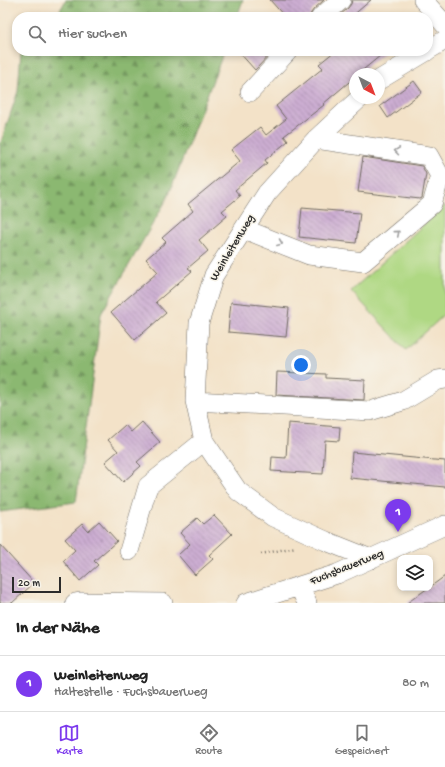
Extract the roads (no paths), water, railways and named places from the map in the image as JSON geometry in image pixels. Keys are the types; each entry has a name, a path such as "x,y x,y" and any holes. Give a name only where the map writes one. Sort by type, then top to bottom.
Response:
{"street":[{"path":"327,12 341,0"},
{"path":"423,0 445,25"},
{"path":"433,48 445,40"},
{"path":"250,92 283,56"},
{"path":"385,76 420,56"},
{"name":"Weinleitenweg","path":"354,104 316,140 267,194 214,275 199,323 195,401 204,441 238,490 273,517 371,559"},
{"path":"244,229 310,255 363,262 432,204 440,176 429,156 316,140"},
{"path":"195,401 370,411 404,401 438,380 445,379"},
{"path":"129,551 148,486 204,441"},
{"name":"Fuchsbauerweg","path":"246,603 337,574 445,525"},
{"path":"299,586 307,603"},
{"path":"75,603 163,603"}],"place":[{"name":"Weinleitenweg","path":"398,532"}]}
